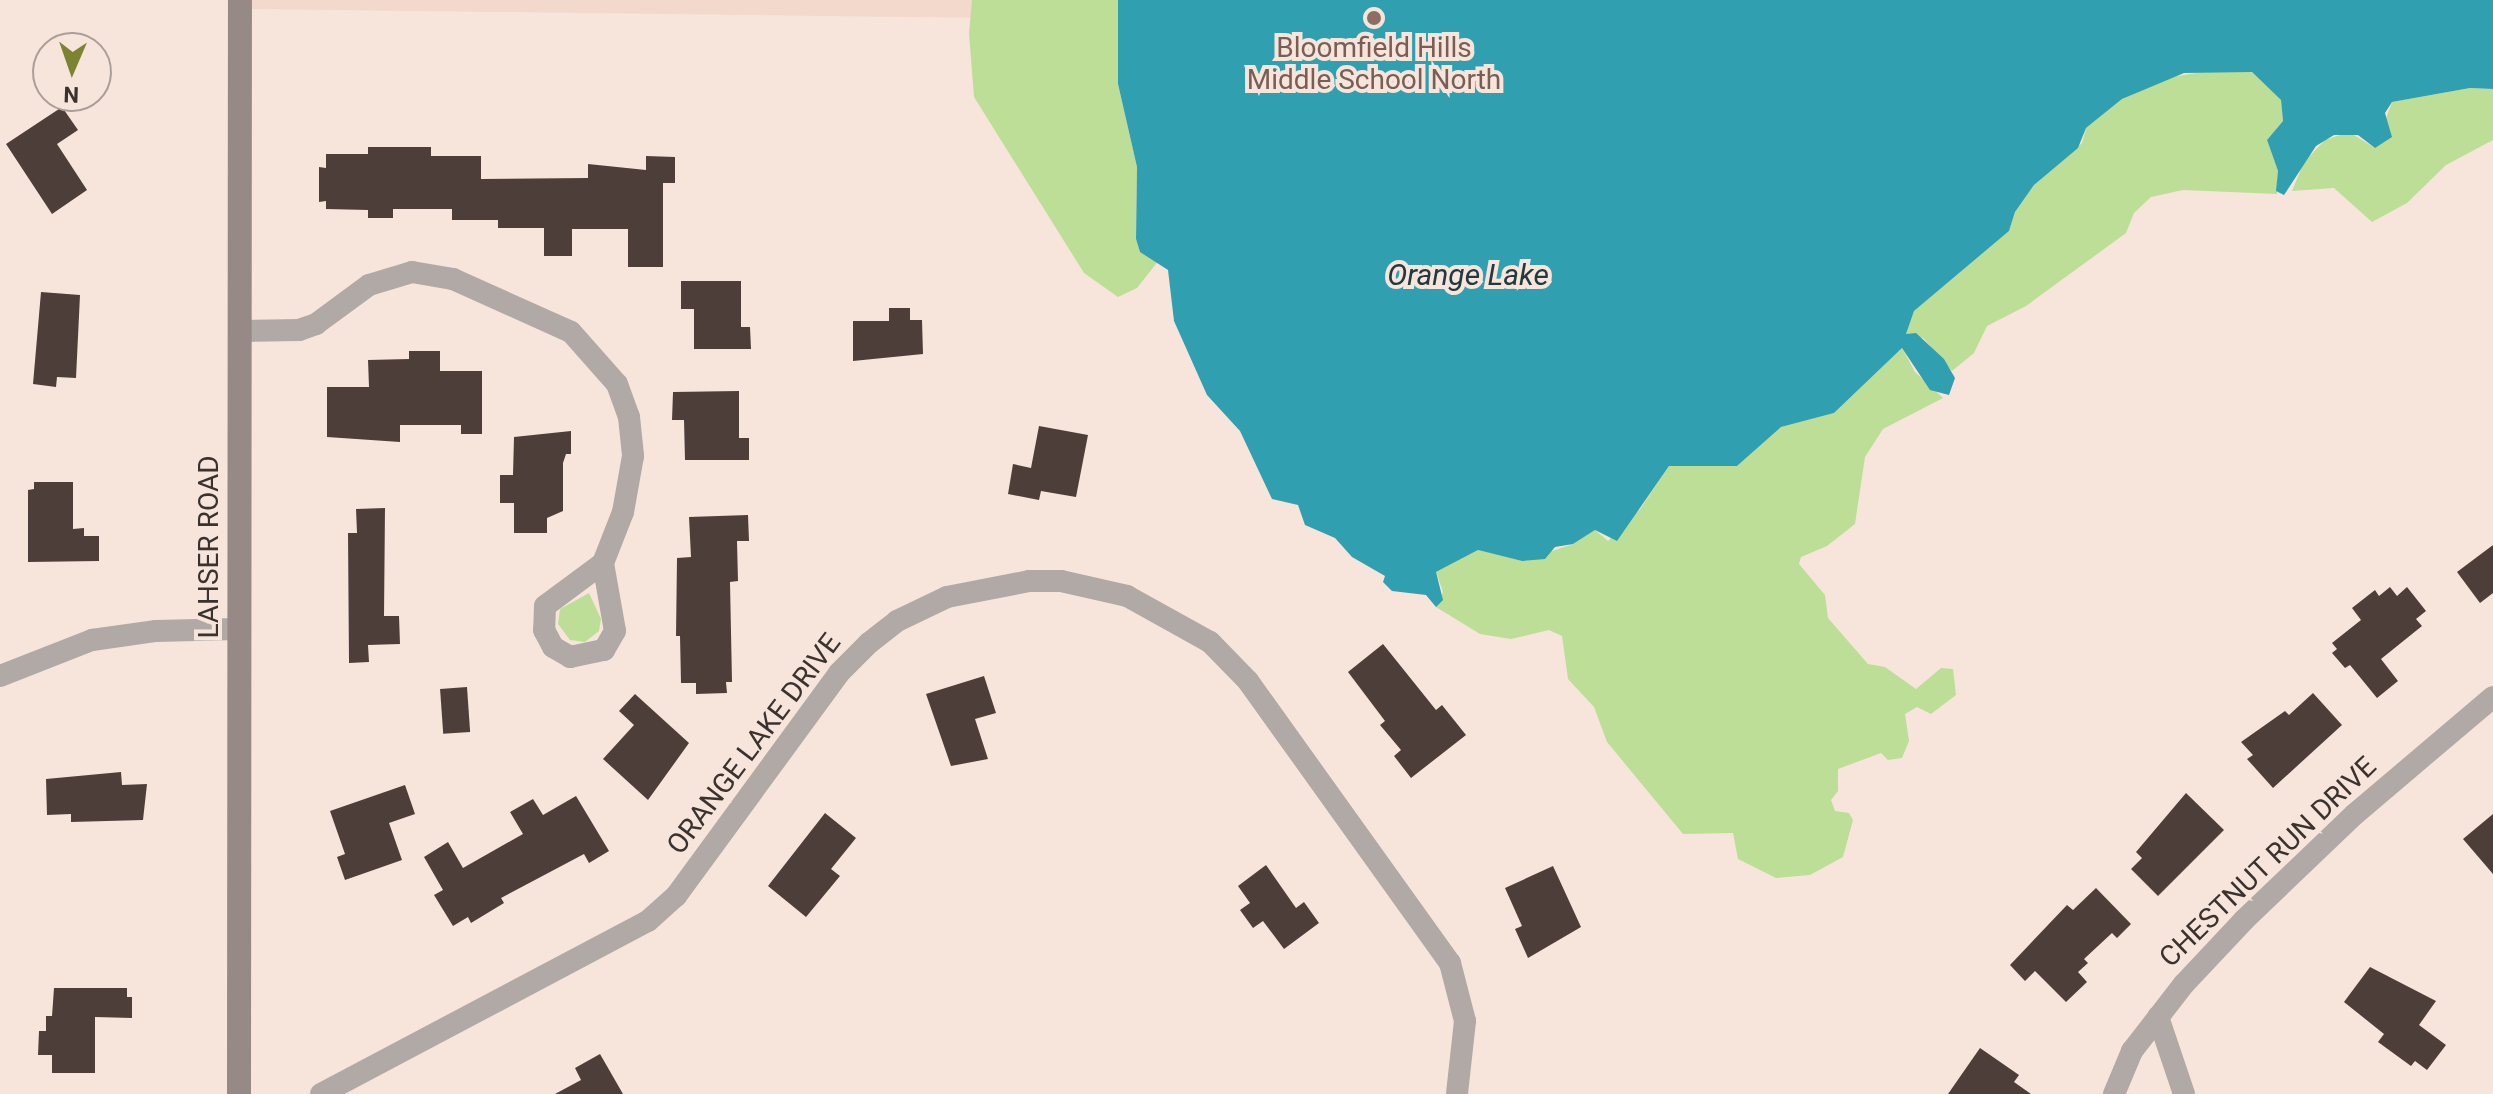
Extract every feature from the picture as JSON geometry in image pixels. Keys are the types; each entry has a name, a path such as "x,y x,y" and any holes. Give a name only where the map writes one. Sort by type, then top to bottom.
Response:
{"street":[{"name":"LAHSER ROAD","path":"239,1094 240,0"},
{"path":"241,331 299,330 333,313 369,285 412,272 453,279 571,332 617,384 633,436 630,484 603,563"},
{"name":"ORANGE LAKE DRIVE","path":"321,1094 648,921 676,896 839,673 869,643 924,606 975,589 1029,581 1094,587 1138,601 1210,642 1248,681 1450,963 1465,1021 1457,1094"},
{"path":"0,676 92,640 156,631 238,629"},
{"name":"CHESTNUT RUN DRIVE","path":"2114,1094 2132,1051 2158,1017 2312,854 2493,697"},
{"path":"2158,1017 2184,1094"}],"shaded area":[{"name":"Bloomfield Hills Middle School North","path":"247,0 1750,0 1751,27 247,9"}],"green space":[{"path":"972,0 1118,0 1118,84 1137,167 1136,239 1140,252 1159,260 1137,288 1118,297 1084,273 974,97 969,34"},
{"path":"2221,69 2252,72 2281,100 2283,121 2267,140 2278,171 2277,194 2183,190 2151,197 2134,213 2126,233 2026,306 1987,326 1974,353 1952,371 1923,338 1905,334 1914,311 2009,231 2015,212 2034,185 2082,143 2086,128 2122,99 2171,77"},
{"path":"2470,88 2493,89 2493,140 2446,165 2407,203 2372,222 2334,188 2292,191 2304,162 2325,140 2349,132 2375,148 2392,102"},
{"path":"1902,348 1915,372 1943,398 1883,429 1865,457 1855,524 1827,546 1801,557 1799,564 1825,595 1828,618 1868,664 1885,667 1916,689 1941,668 1953,669 1956,695 1931,714 1917,707 1905,714 1909,741 1902,758 1888,760 1881,753 1838,769 1838,791 1831,800 1835,811 1849,813 1853,820 1843,857 1810,875 1776,878 1738,859 1733,833 1683,834 1607,742 1594,707 1568,679 1562,636 1549,630 1511,639 1480,634 1436,607 1443,592 1436,572 1478,550 1522,561 1573,544 1595,530 1608,541 1640,509 1669,466 1737,466 1781,427 1834,413"},
{"path":"589,593 601,619 599,631 585,642 570,640 558,624 560,609"}],"water":[{"name":"Orange Lake","path":"1118,0 2493,0 2493,89 2470,88 2392,102 2385,113 2392,137 2375,148 2358,135 2334,135 2316,146 2284,195 2276,191 2278,171 2267,140 2283,121 2281,100 2252,72 2184,73 2122,99 2086,128 2078,148 2034,185 2015,212 2009,231 1914,311 1906,334 1916,333 1944,359 1955,378 1949,395 1930,390 1902,348 1834,413 1781,427 1737,466 1669,466 1617,541 1595,530 1573,544 1555,547 1545,559 1522,561 1478,550 1436,572 1443,600 1436,607 1426,595 1392,591 1383,582 1385,576 1352,557 1335,538 1305,525 1298,505 1272,499 1240,431 1207,395 1174,321 1168,270 1140,252 1136,239 1137,167 1118,84"}],"building":[{"path":"54,112 65,112 78,130 57,144 87,190 52,214 6,144"},
{"path":"368,147 431,147 431,156 481,156 481,179 588,178 588,164 646,170 646,156 675,157 675,183 663,183 663,267 628,267 628,229 572,229 572,256 544,256 544,228 498,228 498,220 452,220 452,209 393,209 393,218 368,218 368,210 326,209 326,201 319,202 319,167 326,168 326,154 368,154"},
{"path":"681,281 741,281 741,327 750,327 751,349 694,349 694,309 681,309"},
{"path":"41,292 80,295 76,378 57,377 56,387 33,384"},
{"path":"889,308 910,308 910,320 922,320 923,354 853,361 853,321 889,321"},
{"path":"409,351 440,351 440,371 482,371 482,434 461,434 461,425 400,425 400,442 327,437 327,387 369,387 368,360 409,359"},
{"path":"739,391 739,438 749,438 749,460 685,460 684,420 672,420 673,392"},
{"path":"1039,426 1088,435 1076,497 1041,491 1039,500 1008,494 1013,464 1031,468"},
{"path":"571,431 571,454 566,454 563,463 563,511 547,518 547,533 514,533 514,503 500,503 500,475 513,475 514,437"},
{"path":"34,482 73,482 73,529 84,528 84,536 99,536 99,561 28,562 28,490 34,489"},
{"path":"385,508 384,616 399,616 400,644 368,645 369,662 349,663 348,533 357,533 356,509"},
{"path":"748,515 749,541 737,541 738,581 730,582 732,682 726,682 727,693 696,694 696,683 681,683 680,636 676,636 677,558 691,557 689,517"},
{"path":"2493,545 2493,593 2480,603 2457,572"},
{"path":"2390,587 2397,596 2407,587 2426,611 2416,619 2422,626 2381,659 2398,681 2377,698 2350,665 2345,668 2332,653 2337,649 2332,643 2361,620 2352,608 2375,590 2379,596"},
{"path":"1383,644 1436,710 1442,705 1466,735 1411,778 1394,756 1401,750 1380,725 1385,721 1348,672"},
{"path":"984,676 996,713 975,719 988,759 951,766 926,694"},
{"path":"467,687 470,732 443,734 440,689"},
{"path":"2313,693 2342,725 2273,788 2247,759 2253,755 2241,742 2285,711 2289,715"},
{"path":"635,694 689,743 648,800 603,759 634,725 619,711"},
{"path":"121,772 122,785 147,784 143,820 71,822 71,814 47,815 46,779"},
{"path":"405,785 415,814 389,823 402,860 345,880 337,857 345,854 330,811"},
{"path":"2186,793 2224,830 2158,896 2131,869 2142,858 2136,852"},
{"path":"576,796 609,851 589,863 584,854 501,898 504,903 471,923 468,917 453,926 434,895 443,890 424,857 448,842 463,868 523,834 510,812 533,799 543,815"},
{"path":"825,813 856,838 831,869 840,876 806,917 768,886"},
{"path":"2493,814 2493,874 2463,839"},
{"path":"1266,865 1296,908 1304,902 1319,923 1284,949 1263,921 1253,928 1240,910 1250,903 1238,886"},
{"path":"1553,866 1581,927 1528,958 1515,929 1522,926 1505,888"},
{"path":"2096,888 2131,924 2117,938 2112,933 2084,959 2088,963 2078,972 2087,982 2066,1002 2035,971 2025,981 2010,965 2067,905 2073,910"},
{"path":"2370,967 2436,1001 2419,1025 2446,1045 2427,1070 2415,1061 2411,1066 2378,1042 2384,1034 2344,1002"},
{"path":"54,988 127,988 127,997 132,997 132,1018 95,1017 95,1073 52,1073 52,1055 38,1055 39,1031 46,1031 46,1016 52,1016"},
{"path":"1980,1048 2019,1075 2014,1082 2031,1094 1948,1094"},
{"path":"600,1054 623,1094 555,1094 581,1080 575,1068"}],"place":[{"name":"Bloomfield Hills Middle School North","path":"1374,18"}]}
